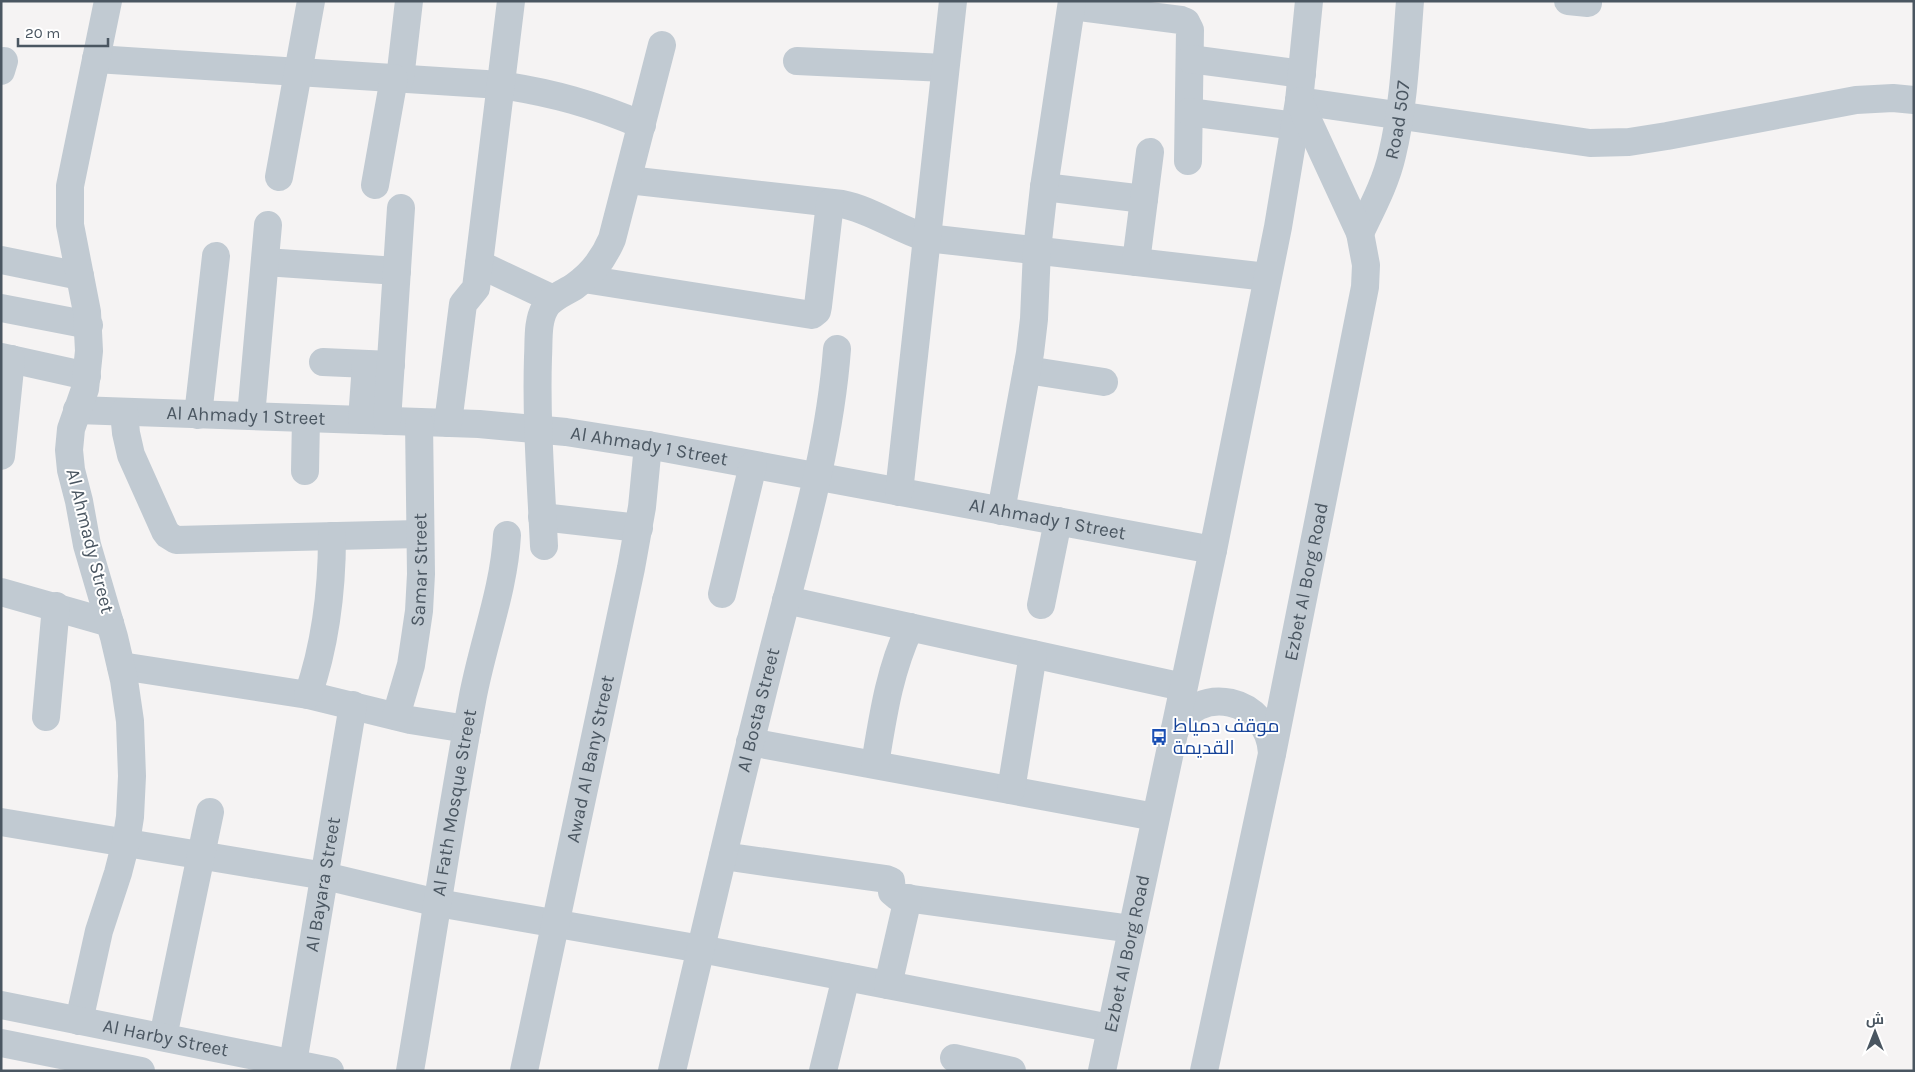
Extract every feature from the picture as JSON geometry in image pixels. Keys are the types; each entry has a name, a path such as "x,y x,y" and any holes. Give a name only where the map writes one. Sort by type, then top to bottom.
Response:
{"street":[{"name":"Al Ahmady Street","path":"79,1021 99,931 126,842 131,803 132,755 129,707 110,623 90,558 71,470 70,440 77,410 85,389 89,325 71,238 69,193 108,1"},
{"path":"279,177 300,72 311,1"},
{"path":"375,185 397,79 409,1"},
{"path":"448,423 463,304 476,288 511,1"},
{"path":"899,492 953,1"},
{"name":"Ezbet Al Borg Road","path":"1102,1071 1213,550 1267,277 1297,114 1308,1"},
{"name":"Road 507","path":"1360,233 1382,187 1392,156 1399,116 1410,1"},
{"path":"1001,511 1027,370 1034,319 1036,250 1072,4 1184,21 1188,25 1190,30 1190,59 1188,161"},
{"path":"544,546 538,429 540,323 544,309 553,299 584,279 598,264 612,239 662,45"},
{"path":"96,58 501,86 559,95 606,110 642,125"},
{"path":"1190,59 1302,74"},
{"path":"797,61 946,68"},
{"path":"1189,112 1399,116 1590,143 1628,142 1856,100 1893,98 1914,100"},
{"name":"Ezbet Al Borg Road","path":"1204,1071 1272,754 1365,287 1366,266 1360,233 1297,114"},
{"path":"1136,262 1150,152"},
{"path":"628,180 854,207 906,232 927,238 1267,277"},
{"path":"1044,187 1144,199"},
{"path":"584,279 812,315 817,311 818,306 830,203"},
{"path":"374,420 378,364 397,271 401,208"},
{"path":"251,416 268,225"},
{"path":"198,414 216,256"},
{"path":"1,260 80,276"},
{"path":"265,262 397,271"},
{"path":"479,264 553,299"},
{"path":"1,308 89,325"},
{"name":"Al Bosta Street","path":"672,1071 750,742 817,477 830,413 837,349"},
{"path":"1,456 6,358 87,376"},
{"path":"323,362 378,364"},
{"path":"1027,370 1104,382"},
{"name":"Al Ahmady 1 Street","path":"77,410 448,423 538,429 648,445 1213,550"},
{"path":"124,412 126,434 131,455 165,531 172,538 182,540 419,534"},
{"path":"305,471 306,418"},
{"name":"Samar Street","path":"396,716 411,665 418,629 420,583 419,422"},
{"name":"Awad Al Bany Street","path":"524,1071 638,528 648,445"},
{"path":"722,594 753,465"},
{"path":"542,517 638,528"},
{"path":"1041,605 1058,521"},
{"name":"Al Fath Mosque Street","path":"410,1071 454,799 482,656 502,578 507,535"},
{"path":"308,695 326,628 332,576 332,536"},
{"path":"1,592 56,606 110,623"},
{"path":"786,600 1183,687"},
{"path":"46,717 56,606"},
{"path":"875,764 886,693 894,666 910,627"},
{"path":"1011,790 1033,654"},
{"path":"121,666 308,695 396,716 467,729"},
{"path":"1172,737 1180,722 1191,711 1214,702 1230,702 1245,707 1263,723 1270,738 1272,754"},
{"name":"Al Bayara Street","path":"293,1063 353,705"},
{"path":"750,742 1155,817"},
{"path":"137,1070 152,1035 201,855 210,812"},
{"path":"1,822 325,876 438,903 846,977 1110,1028"},
{"path":"723,856 886,879 891,881 894,894 908,898 1132,928"},
{"path":"888,985 908,898"},
{"path":"823,1071 846,977"},
{"name":"Al Harby Street","path":"1,1006 330,1071"},
{"name":"Al Harby Street","path":"1,1043 94,1066 137,1070"},
{"path":"954,1058 1012,1071"}],"place":[{"name":"موقف دمياط القديمة","path":"1159,737"}]}
